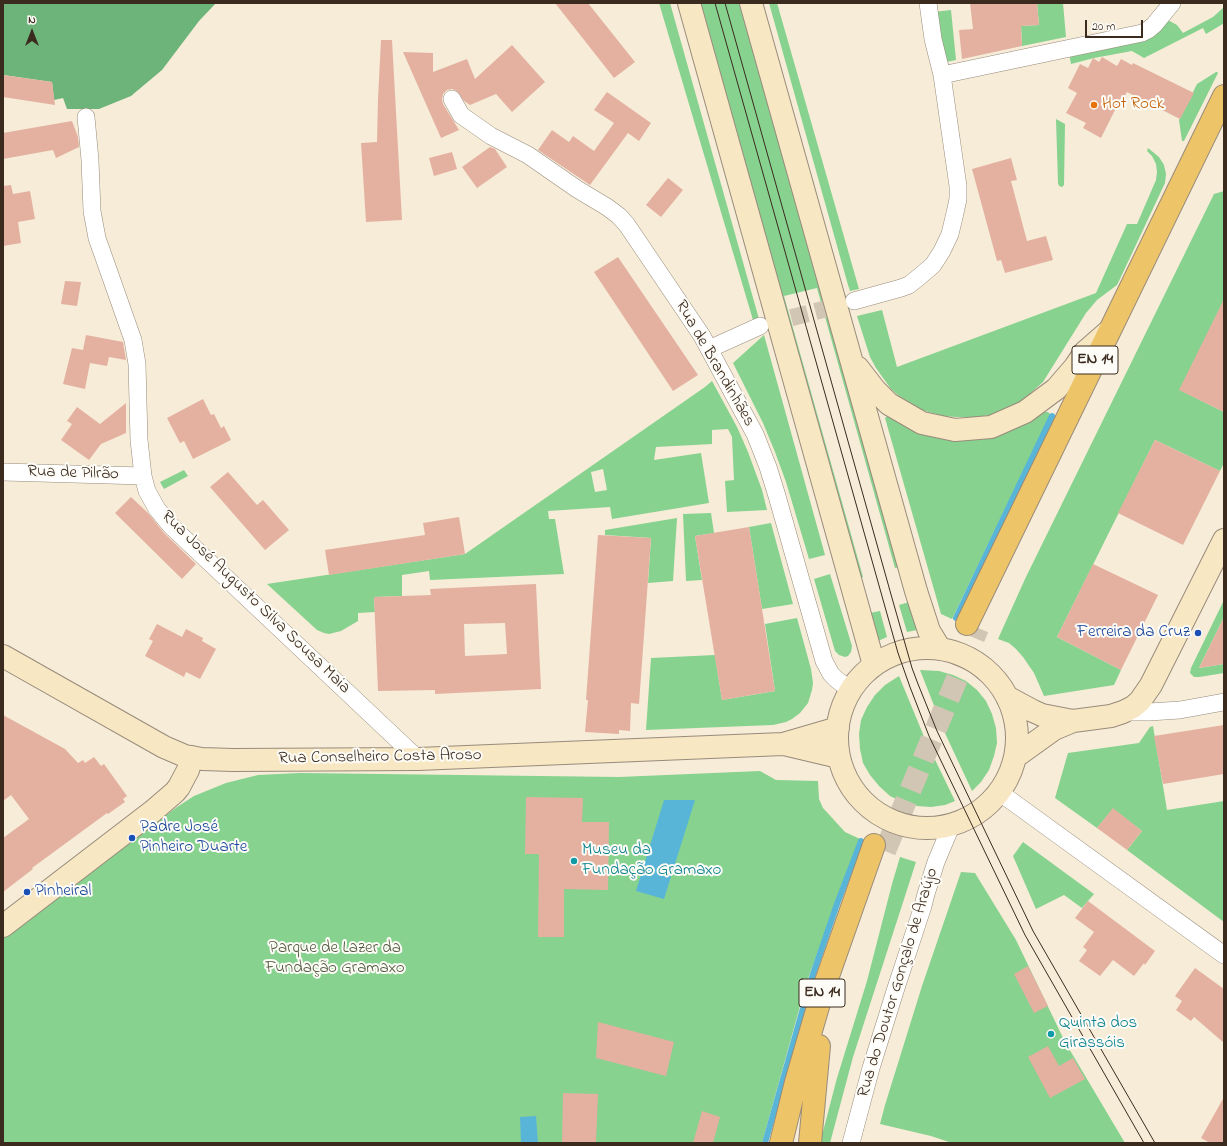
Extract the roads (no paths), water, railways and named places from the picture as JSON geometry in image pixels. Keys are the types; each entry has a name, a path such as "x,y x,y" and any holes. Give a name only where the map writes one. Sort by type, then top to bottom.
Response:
{"highway":[{"name":"EN 14","path":"1224,96 1109,331 972,626 1224,122"},
{"name":"EN 14","path":"781,1143 796,1082 822,993 879,848 824,1028 793,1143"},
{"path":"810,1143 819,1046"}],"main road":[{"path":"689,3 874,665"},
{"path":"751,3 923,612 929,630 940,649"},
{"path":"851,358 875,390 889,404 922,423 955,430 991,427 1025,412 1056,389 1075,367 1085,352 1109,331"},
{"path":"1015,757 1054,729 1073,721 1111,716 1123,712 1140,701 1151,685 1224,540"},
{"path":"924,648 940,649 966,656 988,671 997,681 1012,706 1017,731 1017,744 1015,757 1007,779 998,792 980,810 952,824 938,827 913,827 898,824 884,817 871,809 859,797 849,781 839,757 837,743 838,728 842,708 851,690 862,675 874,665 886,658 907,650 924,648"},
{"name":"Rua Conselheiro Costa Aroso","path":"3,656 164,747 202,759 418,759 783,744 838,728"},
{"path":"1007,697 1042,715 1073,721"},
{"name":"Rua Conselheiro Costa Aroso","path":"783,744 839,757"},
{"path":"3,926 122,835 175,792 188,770 192,757"}],"street":[{"path":"854,301 909,285 919,278 933,265 942,251 950,234 956,213 958,199 957,173 942,75 933,39 928,3"},
{"path":"942,75 1132,35 1148,30 1172,3"},
{"name":"Rua de Brandinhães","path":"452,99 461,115 479,128 491,136 528,155 619,216 702,336 744,412 755,434 768,467 824,661 837,680 851,690"},
{"name":"Rua José Augusto Silva Sousa Maia","path":"86,117 90,160 92,212 97,238 133,340 137,364 139,440 146,491 171,526 418,759"},
{"path":"709,349 760,326"},
{"name":"Rua de Pilrão","path":"3,472 143,476"},
{"path":"1123,712 1180,710 1224,702"},
{"path":"998,792 1045,824 1224,955"},
{"name":"Rua do Doutor Gonçalo de Araújo","path":"851,1143 871,1068 896,988 911,946 936,862 952,824"}],"water":[{"path":"664,800 695,800 664,899 636,891"},
{"path":"536,1116 538,1143 521,1143 520,1117"}],"waterway":[{"path":"956,618 1052,416"},
{"path":"765,1143 811,980 837,904 861,841"}],"tunnel":[{"path":"767,324 848,303"},
{"path":"885,851 978,628"}],"tram line":[{"path":"715,3 898,653 910,687 929,736 1025,935 1144,1143"},
{"path":"725,3 892,598 918,684 937,731 1033,931 1155,1143"}],"place":[{"name":"Hot Rock","path":"1094,105"},
{"name":"Ferreira da Cruz","path":"1198,633"},
{"name":"Padre José Pinheiro Duarte","path":"132,838"},
{"name":"Museu da Fundação Gramaxo","path":"574,861"},
{"name":"Pinheiral","path":"27,892"},
{"name":"Quinta dos Girassóis","path":"1051,1034"}],"park label":[{"name":"Parque de Lazer da Fundação Gramaxo","path":"335,959"}]}
